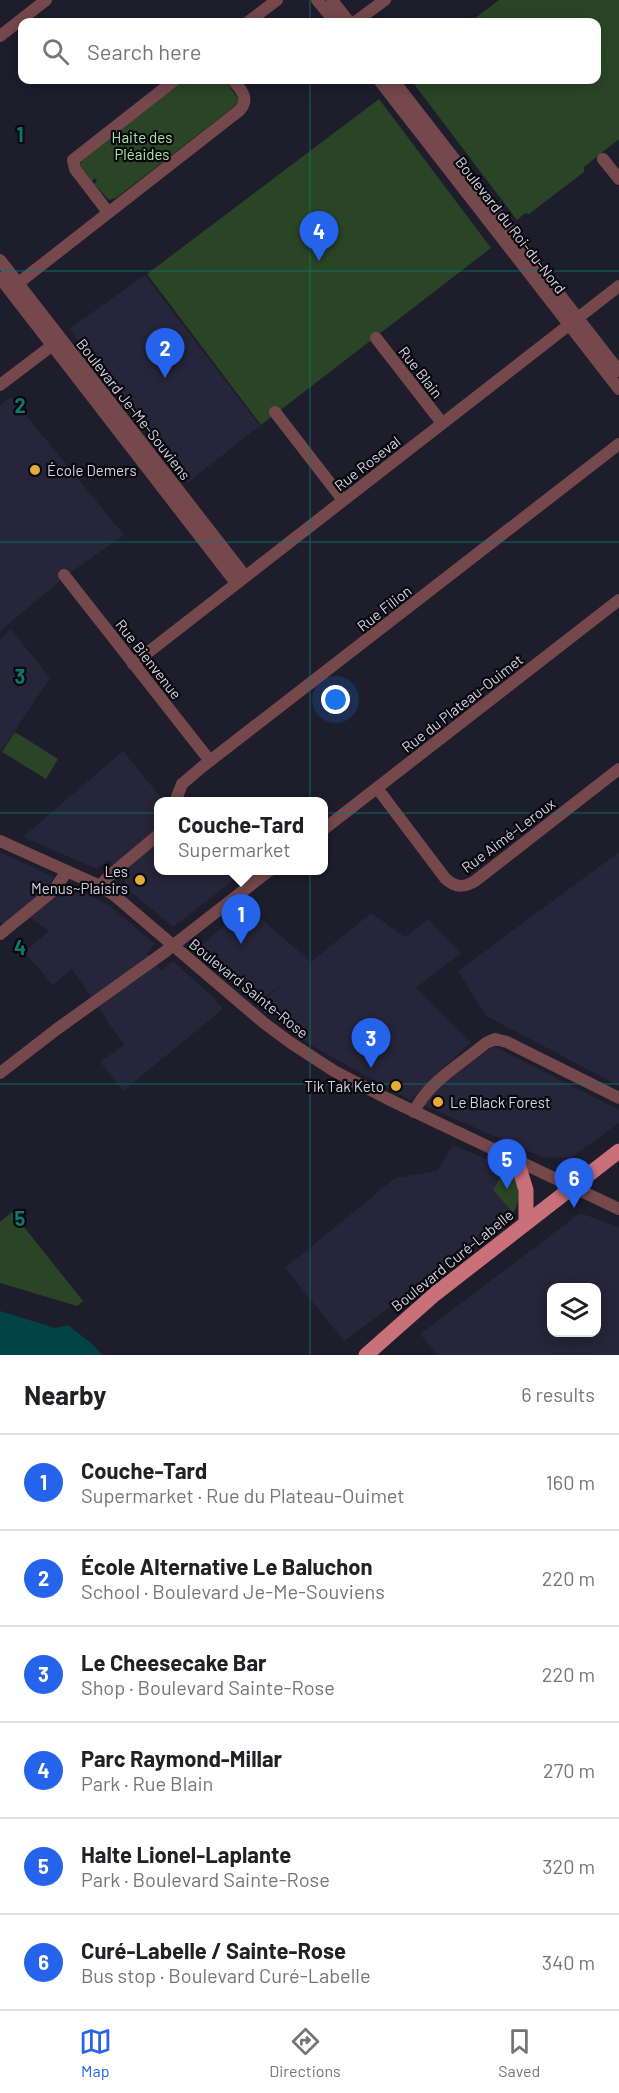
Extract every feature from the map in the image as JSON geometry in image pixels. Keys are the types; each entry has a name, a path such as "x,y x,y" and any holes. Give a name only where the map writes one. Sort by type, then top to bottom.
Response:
{"main road":[{"name":"Boulevard Curé-Labelle","path":"366,1355 416,1310 619,1151"},
{"path":"518,1161 526,1190 526,1223"}],"street":[{"path":"23,18 46,0"},
{"path":"253,18 277,0"},
{"path":"317,0 332,18"},
{"path":"332,0 346,18"},
{"path":"361,18 385,0"},
{"path":"0,36 18,22"},
{"path":"108,212 75,169 74,160 170,84"},
{"path":"14,287 242,108 245,103 244,94 236,84"},
{"name":"Boulevard du Roi-du-Nord","path":"382,84 574,321 619,371"},
{"name":"Boulevard du Roi-du-Nord","path":"396,84 574,321 619,389"},
{"path":"603,159 619,179"},
{"name":"Boulevard Je-Me-Souviens","path":"0,260 14,287 241,580"},
{"name":"Boulevard Je-Me-Souviens","path":"0,278 14,287"},
{"name":"Rue Roseval","path":"133,664 619,286"},
{"name":"Rue Blain","path":"376,338 442,423"},
{"path":"0,385 56,342"},
{"path":"275,412 343,500"},
{"name":"Rue Filion","path":"177,797 183,784 210,761 619,444"},
{"name":"Rue Bienvenue","path":"64,575 210,761"},
{"name":"Rue du Plateau-Ouimet","path":"328,827 619,600"},
{"name":"Rue Aimé-Leroux","path":"377,788 447,881 455,886 464,887 475,881 619,769"},
{"path":"100,886 154,839"},
{"name":"Boulevard Sainte-Rose","path":"0,840 100,886 127,905 264,1023 334,1071 414,1112 619,1209"},
{"path":"0,934 54,890 67,871"},
{"path":"0,1073 57,1029 174,946 264,875"},
{"path":"414,1112 420,1099 429,1090 486,1043 495,1039 507,1042 619,1098"}],"shaded area":[{"path":"145,275 260,426 187,483 69,329"},
{"name":"École Demers","path":"11,397 124,535 70,573 0,631 0,405"},
{"path":"11,629 50,678 0,753 0,639"},
{"path":"123,751 161,797 154,797 154,875 240,875 173,927 124,886 125,877 108,860 97,869 23,837"},
{"path":"0,852 54,877 46,893 53,899 71,886 110,906 155,944 147,953 161,970 173,961 223,1009 123,1091 100,1062 124,1045 72,969 53,985 24,952 49,931 21,911 4,924 0,922"},
{"path":"619,852 619,1086 486,1016 458,971"},
{"path":"247,906 311,962 371,913 405,937 428,919 461,953 416,988 471,1042 410,1100 314,1047 296,1035 265,999 288,980 257,1003 196,950"},
{"path":"494,1046 619,1110 619,1123 572,1157 544,1158 423,1105 435,1088"},
{"path":"453,1145 506,1167 493,1190 511,1211 411,1292 344,1341 285,1268 395,1178 437,1171"},
{"path":"580,1213 619,1227 619,1355 437,1355 420,1334"},
{"path":"0,1311 55,1328 68,1325 102,1355 0,1355"}],"green space":[{"path":"499,0 619,0 619,139 584,167 584,172 529,214 525,213 517,220 414,84 601,84 601,18 475,18"},
{"name":"Haite des Pléaides","path":"180,84 228,84 239,100 236,105 116,198 109,200 94,184 97,181 95,178 92,181 80,165 81,161"},
{"path":"379,99 491,248 261,425 147,274"},
{"path":"15,732 58,759 46,779 2,752"},
{"path":"506,1167 517,1183 519,1195 513,1213 493,1190"},
{"path":"12,1212 83,1301 77,1306 0,1283 0,1222"}],"place":[{"name":"Parc Raymond-Millar","path":"319,261"},
{"name":"École Alternative Le Baluchon","path":"165,378"},
{"name":"École Demers","path":"35,470"},
{"name":"Les Menus~Plaisirs","path":"140,880"},
{"name":"Couche-Tard","path":"241,944"},
{"name":"Le Cheesecake Bar","path":"371,1068"},
{"name":"Tik Tak Keto","path":"396,1086"},
{"name":"Le Black Forest","path":"438,1102"},
{"name":"Halte Lionel-Laplante","path":"507,1189"},
{"name":"Curé-Labelle / Sainte-Rose","path":"574,1208"}]}
